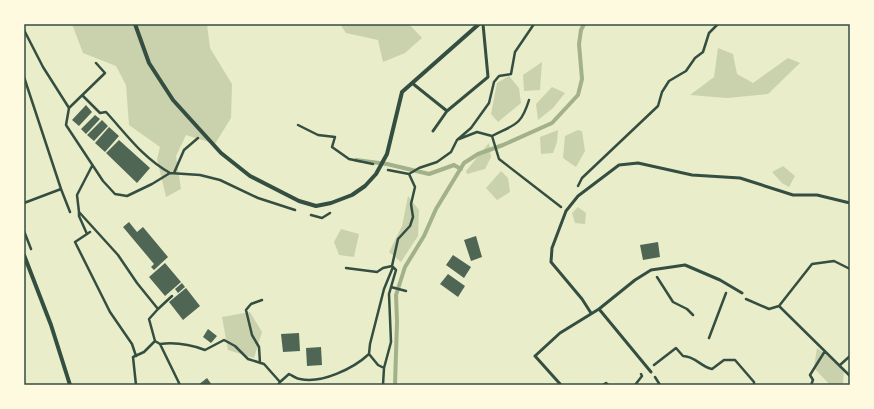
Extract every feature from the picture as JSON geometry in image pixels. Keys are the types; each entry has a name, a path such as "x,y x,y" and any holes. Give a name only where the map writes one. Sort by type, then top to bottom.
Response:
{"street":[{"path":"135,24 149,63 165,88 173,100 221,153 250,176 299,201 316,206 331,203 352,195 365,186 381,166 384,159 402,92 479,24"},
{"path":"24,255 51,325 70,385"}],"lane":[{"path":"433,131 447,111 488,77 483,24"},
{"path":"412,83 447,111"},
{"path":"591,314 582,299 551,262 552,248 566,211 578,196 619,165 638,163 692,175 740,178 793,195 817,195 850,203"},
{"path":"561,385 535,356 560,333 599,309 635,280 652,270 685,265 742,293"},
{"path":"599,309 650,371"}],"path":[{"path":"382,174 386,170 410,173 419,168 437,162 451,152 457,140 471,128 489,102 494,82 499,76 511,74 515,52 534,24"},
{"path":"576,191 582,178 658,106 662,92 669,81 686,71 696,58 703,52 709,33 718,24"},
{"path":"24,30 43,67 69,108"},
{"path":"96,63 105,73 69,108 66,126 92,166 115,194 127,196 152,184 170,173"},
{"path":"24,77 70,212"},
{"path":"83,96 100,113 106,112 133,144 155,165 170,173 200,175 220,180 258,198 300,212"},
{"path":"457,140 477,132 492,137 519,122 524,115 529,100"},
{"path":"298,125 318,135 335,137 332,147 349,159 381,166"},
{"path":"174,173 184,150 204,134"},
{"path":"492,137 499,159 566,211"},
{"path":"92,166 77,195 80,212 79,216 88,233 75,242 110,312 132,344 136,356"},
{"path":"384,368 378,365 369,354 370,344 384,289 392,267 398,239 410,226 413,217 410,204 415,188 410,173"},
{"path":"24,203 61,189"},
{"path":"308,214 322,218 335,209"},
{"path":"80,212 118,255 137,283 158,309"},
{"path":"709,338 726,291 769,309 779,306 812,264 834,261 850,269"},
{"path":"346,268 377,272 383,268 392,267"},
{"path":"383,385 384,368 391,342 389,294 393,287 396,270 392,267"},
{"path":"652,270 673,302 687,309 693,315"},
{"path":"393,287 406,291"},
{"path":"738,290 738,296"},
{"path":"172,296 149,319 155,341 160,344 180,385"},
{"path":"260,363 259,347 252,335 246,310 251,304 262,300"},
{"path":"779,306 850,376"},
{"path":"160,344 174,342 205,350 224,340 235,346 248,359 264,364 279,384 289,374 300,379 313,380 350,369 369,354"},
{"path":"136,385 132,357 144,352 155,341"},
{"path":"650,371 676,348 683,356 690,356 707,368 712,369 724,360 735,360 754,382 754,385"},
{"path":"811,385 813,380 810,375 825,350"},
{"path":"840,365 850,356"},
{"path":"603,385 606,383 608,385"}],"green space":[{"path":"72,24 207,24 210,48 232,84 231,118 215,144 186,135 176,156 181,189 166,197 157,159 160,147 129,125 126,85 116,66 83,53"},
{"path":"340,24 409,24 422,38 405,53 383,62 378,40 346,33"},
{"path":"718,48 733,54 737,74 753,83 788,58 800,63 768,94 727,98 690,95 714,77"},
{"path":"542,62 540,90 524,91 523,75"},
{"path":"509,76 519,88 521,103 498,122 491,114 497,83"},
{"path":"552,87 565,93 553,108 538,120 536,104"},
{"path":"558,130 557,142 553,153 541,154 540,137"},
{"path":"578,130 582,131 585,151 576,167 563,158 565,136"},
{"path":"489,143 491,157 485,169 467,174 466,171"},
{"path":"783,166 795,176 789,187 782,183 772,172"},
{"path":"501,171 508,178 510,192 497,200 486,188"},
{"path":"408,196 419,210 418,236 401,262 389,252 402,226"},
{"path":"578,207 586,213 585,224 575,223 572,213"},
{"path":"341,229 359,234 354,257 339,255 334,242"},
{"path":"250,312 262,332 254,358 228,350 222,317"},
{"path":"817,348 838,363 844,371 843,384 830,385 814,368"}],"building":[{"path":"86,105 92,112 79,126 72,120"},
{"path":"95,115 100,119 86,134 81,129"},
{"path":"102,120 108,126 94,141 87,135"},
{"path":"109,127 119,136 105,152 95,143"},
{"path":"119,140 150,168 137,183 106,153"},
{"path":"129,222 137,232 143,227 168,257 154,270 151,267 154,264 123,227"},
{"path":"476,236 482,257 471,261 464,240"},
{"path":"658,242 660,257 643,260 640,245"},
{"path":"453,255 471,267 464,278 446,265"},
{"path":"165,263 181,282 165,296 149,277"},
{"path":"448,274 465,286 458,297 440,284"},
{"path":"182,283 185,287 178,293 175,289"},
{"path":"186,288 200,306 183,320 169,302"},
{"path":"208,329 217,336 211,343 203,337"},
{"path":"299,333 300,351 283,352 281,334"},
{"path":"321,347 322,365 307,366 306,348"},
{"path":"207,378 212,385 198,385"}],"waterway":[{"path":"395,385 397,322 396,295 405,267 424,236 436,209 464,163 478,154 503,145 552,123 578,95 582,79 579,44 581,30 584,24"},
{"path":"356,160 387,164 429,174 454,165 461,169"}]}
